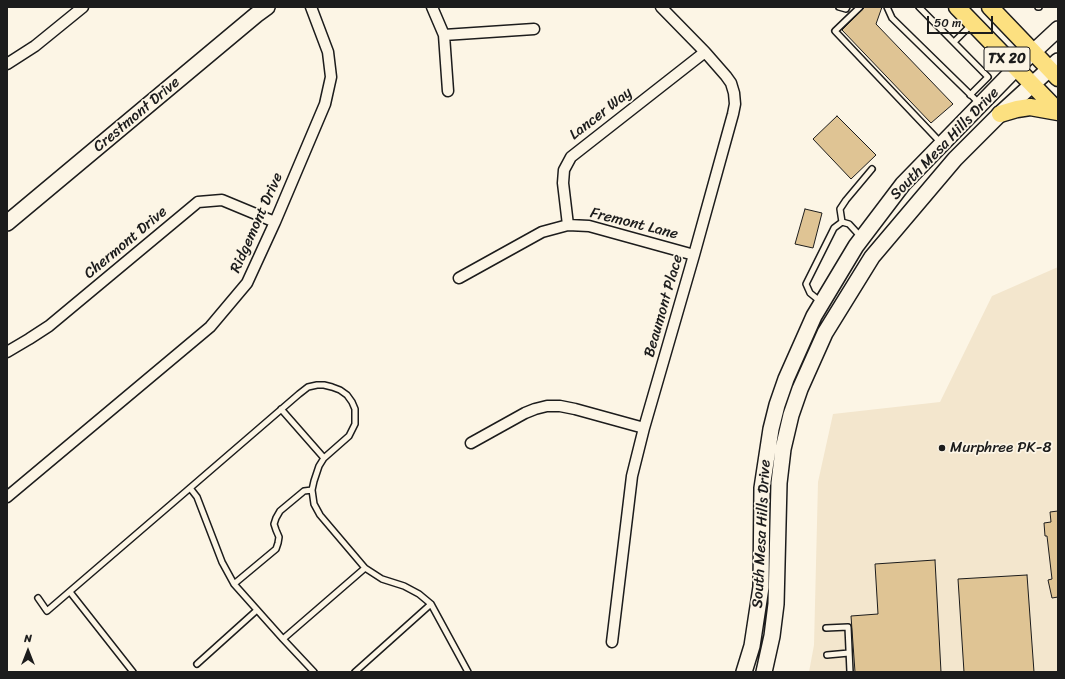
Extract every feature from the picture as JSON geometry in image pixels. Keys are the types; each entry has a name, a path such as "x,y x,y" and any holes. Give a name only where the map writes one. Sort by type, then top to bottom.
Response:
{"main road":[{"name":"TX 20","path":"956,7 1058,112"},
{"name":"TX 20","path":"990,7 1033,53 1055,69"},
{"path":"1000,114 1030,107 1058,112"}],"street":[{"path":"7,64 35,46 83,7"},
{"name":"Crestmont Drive","path":"7,223 267,7"},
{"name":"Ridgemont Drive","path":"7,497 210,327 247,283 275,222 325,104 331,77 328,52 311,7"},
{"path":"432,7 444,35 448,90"},
{"name":"Beaumont Place","path":"612,642 632,476 644,428 694,255 735,104 731,83 726,76 661,7"},
{"path":"444,35 534,29"},
{"name":"South Mesa Hills Drive","path":"744,672 752,646 761,587 762,488 770,429 786,379 814,316 859,242 903,184 942,144 975,100 1016,68 1058,29"},
{"name":"Lancer Way","path":"568,225 563,183 564,170 571,157 705,52"},
{"name":"South Mesa Hills Drive","path":"764,672 772,636 776,604 779,483 783,450 800,389 825,333 872,257 955,159 1032,84 1055,69"},
{"name":"Chermont Drive","path":"7,352 50,326 198,202 222,200 275,222"},
{"name":"Fremont Lane","path":"459,278 542,232 568,225 590,226 694,255"},
{"path":"859,242 872,257"},
{"path":"471,443 525,413 546,406 560,406 575,409 644,428"}],"lane":[{"path":"839,7 847,7"},
{"path":"860,7 835,31 942,144"},
{"path":"887,7 892,18 975,100 988,77 919,7"},
{"path":"954,42 972,24"},
{"path":"842,222 840,209 872,169"},
{"path":"842,222 849,224 859,242"},
{"path":"822,303 810,293 806,284 834,228 842,222"},
{"path":"38,598 47,611 299,394 308,387 317,385 332,386 347,395 352,402 355,409 355,424 349,436 324,458 319,466 312,490 314,504 320,515 364,568 382,578 404,586 419,594 431,604 468,672"},
{"path":"281,409 324,458"},
{"path":"190,488 197,497 222,562 234,584 314,672"},
{"path":"234,584 276,549 279,537 274,524 280,511 304,491 312,490"},
{"path":"283,639 364,568"},
{"path":"70,592 133,672"},
{"path":"355,672 431,604"},
{"path":"197,664 257,610"},
{"path":"826,628 848,627 850,672"},
{"path":"827,655 849,653"}],"shaded area":[{"name":"Murphree PK-8","path":"1058,267 1058,672 809,672 814,645 818,482 833,414 940,402 992,296"}],"building":[{"path":"865,7 882,7 876,24 953,104 931,123 842,30"},
{"path":"837,116 876,155 851,179 813,139"},
{"path":"805,209 822,213 813,248 795,244"},
{"path":"1058,511 1058,597 1052,598 1048,580 1052,579 1044,523 1051,522 1050,512"},
{"path":"935,560 941,672 855,672 851,616 878,614 875,564"},
{"path":"1027,575 1034,672 964,672 958,579"}],"place":[{"name":"Murphree PK-8","path":"942,448"}]}
